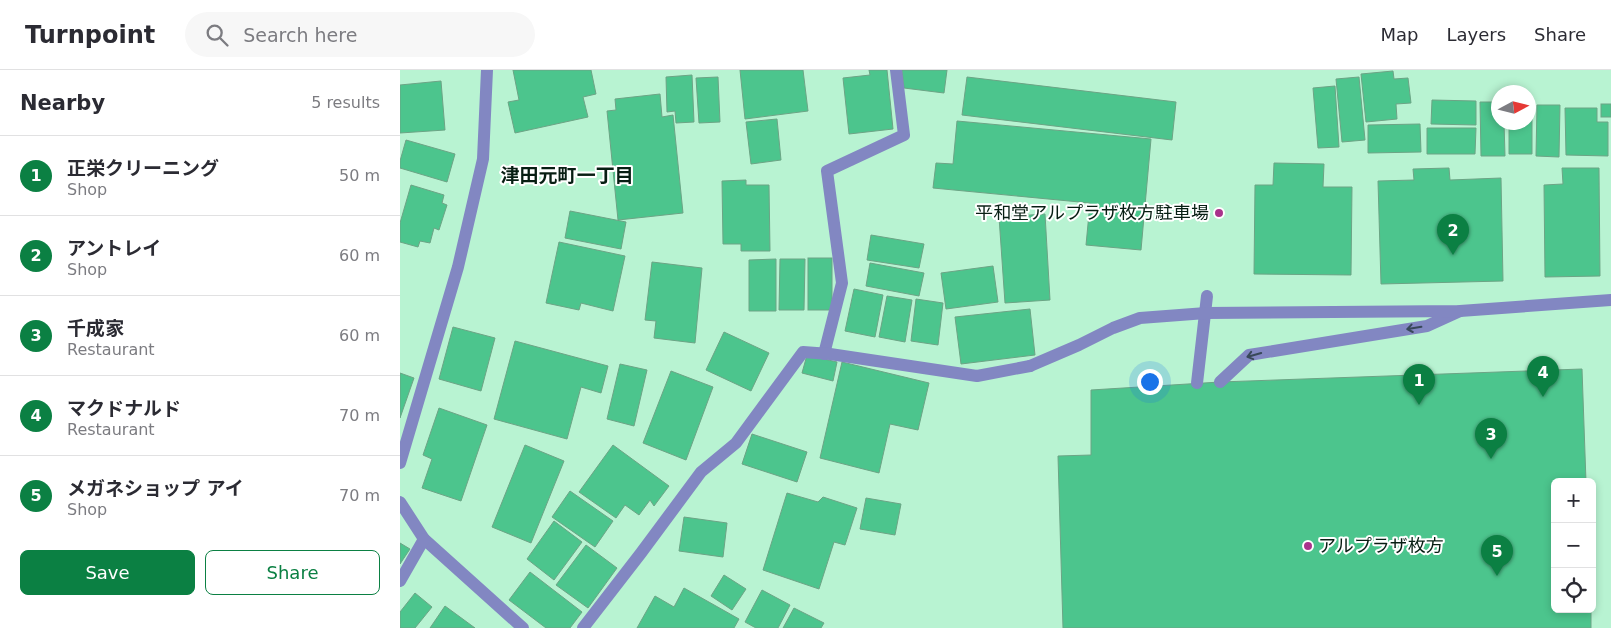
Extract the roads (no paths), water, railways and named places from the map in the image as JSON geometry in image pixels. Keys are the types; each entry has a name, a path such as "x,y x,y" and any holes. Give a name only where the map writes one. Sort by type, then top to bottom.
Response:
{"street":[{"path":"400,463 458,267 483,159 487,70"},
{"path":"824,354 842,283 827,171 904,135 896,70"},
{"path":"1197,383 1207,296"},
{"path":"583,628 701,472 736,443 803,352 977,376 1030,366 1079,346 1113,328 1140,318 1206,313 1460,311 1611,300"},
{"path":"1220,382 1249,355 1427,326 1460,311"},
{"path":"400,502 424,539 523,628"},
{"path":"400,581 424,539"}],"place":[{"name":"平和堂アルプラザ枚方駐車場","path":"1219,213"},
{"name":"アントレイ","path":"1453,255"},
{"name":"マクドナルド","path":"1543,397"},
{"name":"正栄クリーニング","path":"1419,405"},
{"name":"千成家","path":"1491,459"},
{"name":"アルプラザ枚方","path":"1308,546"},
{"name":"メガネショップ アイ","path":"1497,576"}],"district":[{"name":"津田元町一丁目","path":"567,175"}]}
